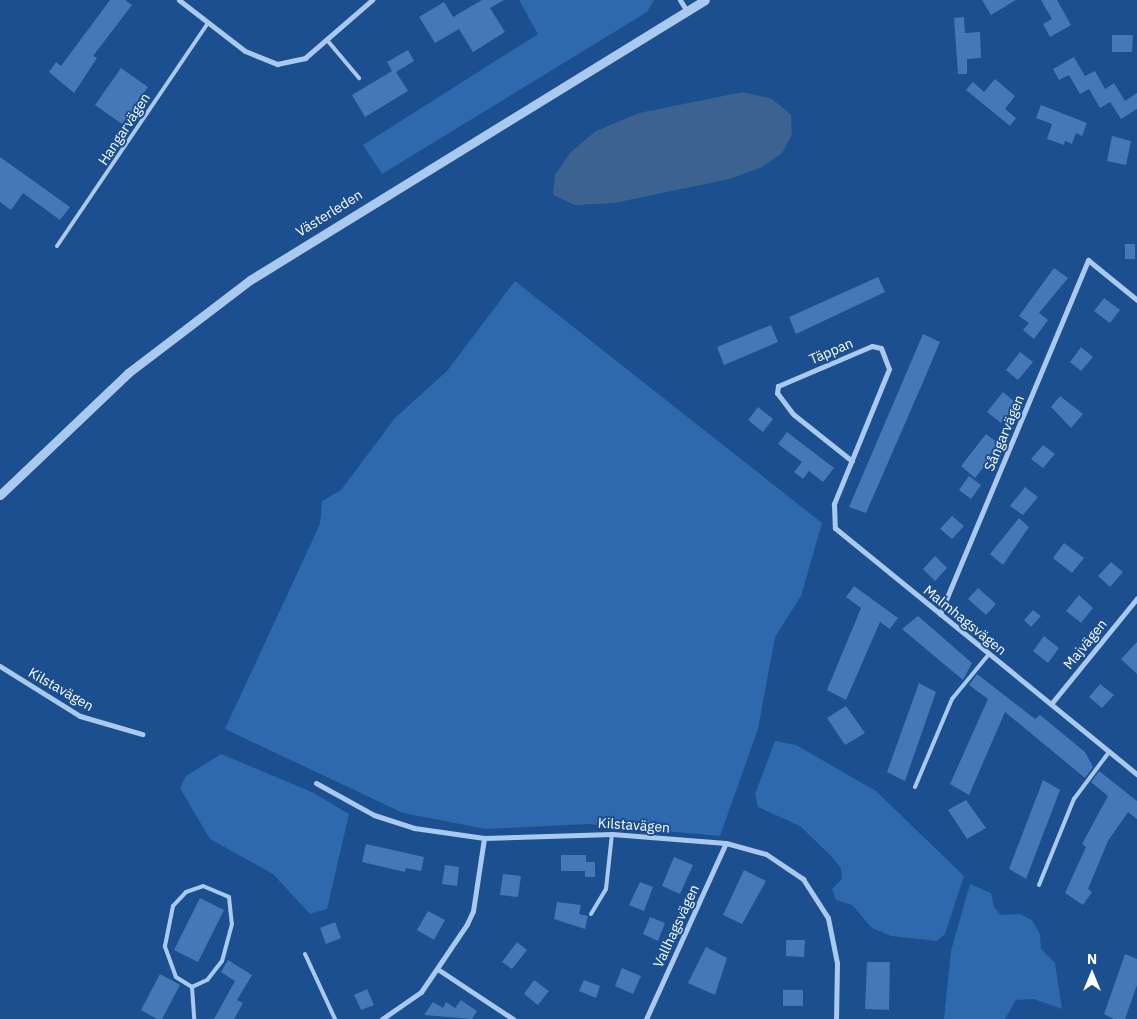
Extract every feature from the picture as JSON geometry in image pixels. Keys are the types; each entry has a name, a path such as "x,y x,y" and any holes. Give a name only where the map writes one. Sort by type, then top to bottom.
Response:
{"street":[{"path":"179,0 245,51 277,64 305,58 372,0"},
{"path":"680,0 687,11"},
{"name":"Västerleden","path":"0,495 128,373 250,280 705,0"},
{"name":"Sångarvägen","path":"940,614 1088,260 1137,300"},
{"name":"Täppan","path":"872,346 881,348 889,369 852,460 793,414 777,393 778,386 872,346"},
{"name":"Malmhagsvägen","path":"852,460 834,504 835,528 1137,774"},
{"name":"Majvägen","path":"1050,704 1137,598"},
{"name":"Kilstavägen","path":"0,666 80,716 142,734"},
{"name":"Kilstavägen","path":"316,782 393,822 484,838 612,834 726,843 782,862 816,896 835,937 836,1019"},
{"path":"382,1019 410,1003 439,970 473,911 484,838"},
{"name":"Vallhagsvägen","path":"646,1019 726,843"},
{"path":"439,970 513,1019"}],"lane":[{"name":"Hangarvägen","path":"58,246 208,23"},
{"path":"328,40 359,78"},
{"path":"915,787 952,699 988,654"},
{"path":"1039,885 1074,799 1109,752"},
{"path":"591,914 606,889 612,834"},
{"path":"203,886 229,897 232,924 222,961 207,980 192,987 176,977 165,946 173,906 186,892 203,886"},
{"path":"305,954 335,1019"},
{"path":"192,987 194,1019"}],"shaded area":[{"path":"519,0 654,0 647,12 382,174 363,145 538,34"},
{"path":"743,92 772,99 791,115 792,134 782,153 762,167 730,179 614,203 575,205 553,195 555,175 570,153 596,131 639,113"},
{"path":"515,281 822,523 801,596 775,637 758,729 720,836 587,824 486,829 403,813 225,729 320,524 322,501 341,490 395,418 447,371"},
{"path":"775,741 796,745 876,791 964,876 945,934 937,941 891,936 872,928 852,905 836,900 832,889 842,879 841,868 831,856 800,826 758,807 755,794"},
{"path":"221,754 314,793 349,814 327,909 310,914 273,874 210,839 180,788 186,776"},
{"path":"970,884 991,893 994,907 1001,915 1020,914 1032,920 1040,934 1041,949 1055,963 1062,1009 1034,999 1016,1000 1005,1019 944,1019 951,951"}],"building":[{"path":"110,0 125,0 132,5 93,56 97,58 74,93 49,72 56,62 61,66"},
{"path":"482,0 504,0 490,8 505,32 473,52 459,29 435,43 419,17 444,2 453,17"},
{"path":"982,0 1016,0 991,15"},
{"path":"1041,0 1057,0 1071,25 1050,37 1043,24 1052,19"},
{"path":"964,17 965,33 980,32 981,58 967,59 967,74 958,74 954,18"},
{"path":"1112,35 1133,35 1132,52 1112,52"},
{"path":"408,50 414,61 396,72 408,91 365,117 352,95 392,71 387,62"},
{"path":"1074,57 1085,76 1095,71 1105,89 1114,83 1125,101 1137,93 1137,109 1121,119 1110,102 1100,108 1089,89 1080,94 1069,75 1059,80 1053,69"},
{"path":"121,68 148,87 122,124 95,105"},
{"path":"995,79 1015,96 1005,109 1016,118 1010,126 966,90 973,82 984,92"},
{"path":"1041,105 1087,123 1082,136 1076,133 1072,144 1065,141 1064,145 1047,139 1052,124 1036,118"},
{"path":"1112,136 1131,141 1126,165 1107,161"},
{"path":"0,157 70,207 60,220 23,193 11,210 0,202"},
{"path":"1125,244 1135,244 1135,259 1125,259"},
{"path":"1054,268 1068,278 1039,313 1048,320 1034,339 1023,330 1029,323 1019,316"},
{"path":"878,277 885,292 796,334 789,317"},
{"path":"1104,298 1120,310 1110,323 1094,311"},
{"path":"771,325 778,342 724,365 717,347"},
{"path":"923,334 940,342 920,389 866,513 849,507"},
{"path":"1081,347 1093,357 1081,371 1070,362"},
{"path":"1020,352 1033,362 1018,380 1006,370"},
{"path":"1003,392 1017,404 1001,423 987,412"},
{"path":"1060,396 1083,414 1071,428 1051,407"},
{"path":"758,407 773,419 763,432 748,420"},
{"path":"787,432 834,468 823,482 809,471 803,479 794,472 802,462 778,444"},
{"path":"986,434 1001,445 975,478 961,466"},
{"path":"1043,445 1055,454 1043,468 1031,459"},
{"path":"969,476 981,485 971,499 959,490"},
{"path":"1025,487 1038,497 1023,515 1010,506"},
{"path":"952,516 964,526 952,539 940,529"},
{"path":"1019,518 1029,527 1003,565 990,554"},
{"path":"1064,543 1084,558 1072,573 1053,558"},
{"path":"935,556 947,568 935,581 923,569"},
{"path":"1111,562 1123,572 1110,587 1098,576"},
{"path":"854,586 898,618 890,629 880,622 846,700 827,690 861,608 846,597"},
{"path":"978,588 996,604 986,615 968,599"},
{"path":"1079,595 1093,608 1081,623 1066,611"},
{"path":"1033,610 1041,616 1031,627 1024,620"},
{"path":"918,616 972,663 963,680 902,629"},
{"path":"1044,636 1059,648 1048,663 1033,651"},
{"path":"1137,642 1137,674 1121,659"},
{"path":"977,674 1035,719 1040,715 1085,752 1093,767 1085,778 1005,712 969,795 950,784 988,699 969,685"},
{"path":"919,683 936,692 905,781 887,772"},
{"path":"1100,684 1114,695 1102,708 1089,697"},
{"path":"846,706 865,733 845,745 827,718"},
{"path":"1099,771 1137,801 1137,819 1128,812 1108,841 1088,889 1092,892 1083,905 1065,893 1086,847 1082,844 1108,796 1091,782"},
{"path":"1043,780 1060,790 1026,879 1009,869"},
{"path":"966,800 986,828 967,839 948,810"},
{"path":"366,844 424,857 421,871 406,868 405,872 362,862"},
{"path":"561,855 586,855 586,862 595,862 595,877 585,877 585,871 561,871"},
{"path":"674,857 693,865 680,894 662,886"},
{"path":"445,865 459,867 457,886 442,884"},
{"path":"744,870 766,881 742,924 723,915"},
{"path":"503,874 521,876 518,897 500,895"},
{"path":"640,882 653,887 644,911 629,905"},
{"path":"200,898 224,910 198,962 174,950"},
{"path":"557,902 581,905 579,914 588,916 585,929 554,919"},
{"path":"428,911 445,920 434,940 417,930"},
{"path":"650,917 665,923 658,941 643,934"},
{"path":"335,922 341,938 326,944 320,928"},
{"path":"786,940 805,940 804,957 786,956"},
{"path":"517,942 527,950 512,969 502,962"},
{"path":"706,947 727,958 715,995 688,983"},
{"path":"1125,954 1137,959 1137,985 1125,1019 1114,1019 1104,1014"},
{"path":"228,960 252,975 237,1000 243,1003 234,1019 214,1019 235,981 221,972"},
{"path":"867,962 890,962 889,1010 865,1009"},
{"path":"622,968 641,976 633,994 615,986"},
{"path":"160,974 180,985 162,1019 157,1019 141,1010"},
{"path":"534,980 549,991 538,1005 524,994"},
{"path":"584,980 600,986 596,998 579,991"},
{"path":"367,989 374,1005 361,1010 354,995"},
{"path":"783,990 803,990 803,1006 783,1006"},
{"path":"461,1000 477,1011 472,1019 424,1015 433,1002 443,1008 446,1002 455,1008"}]}
